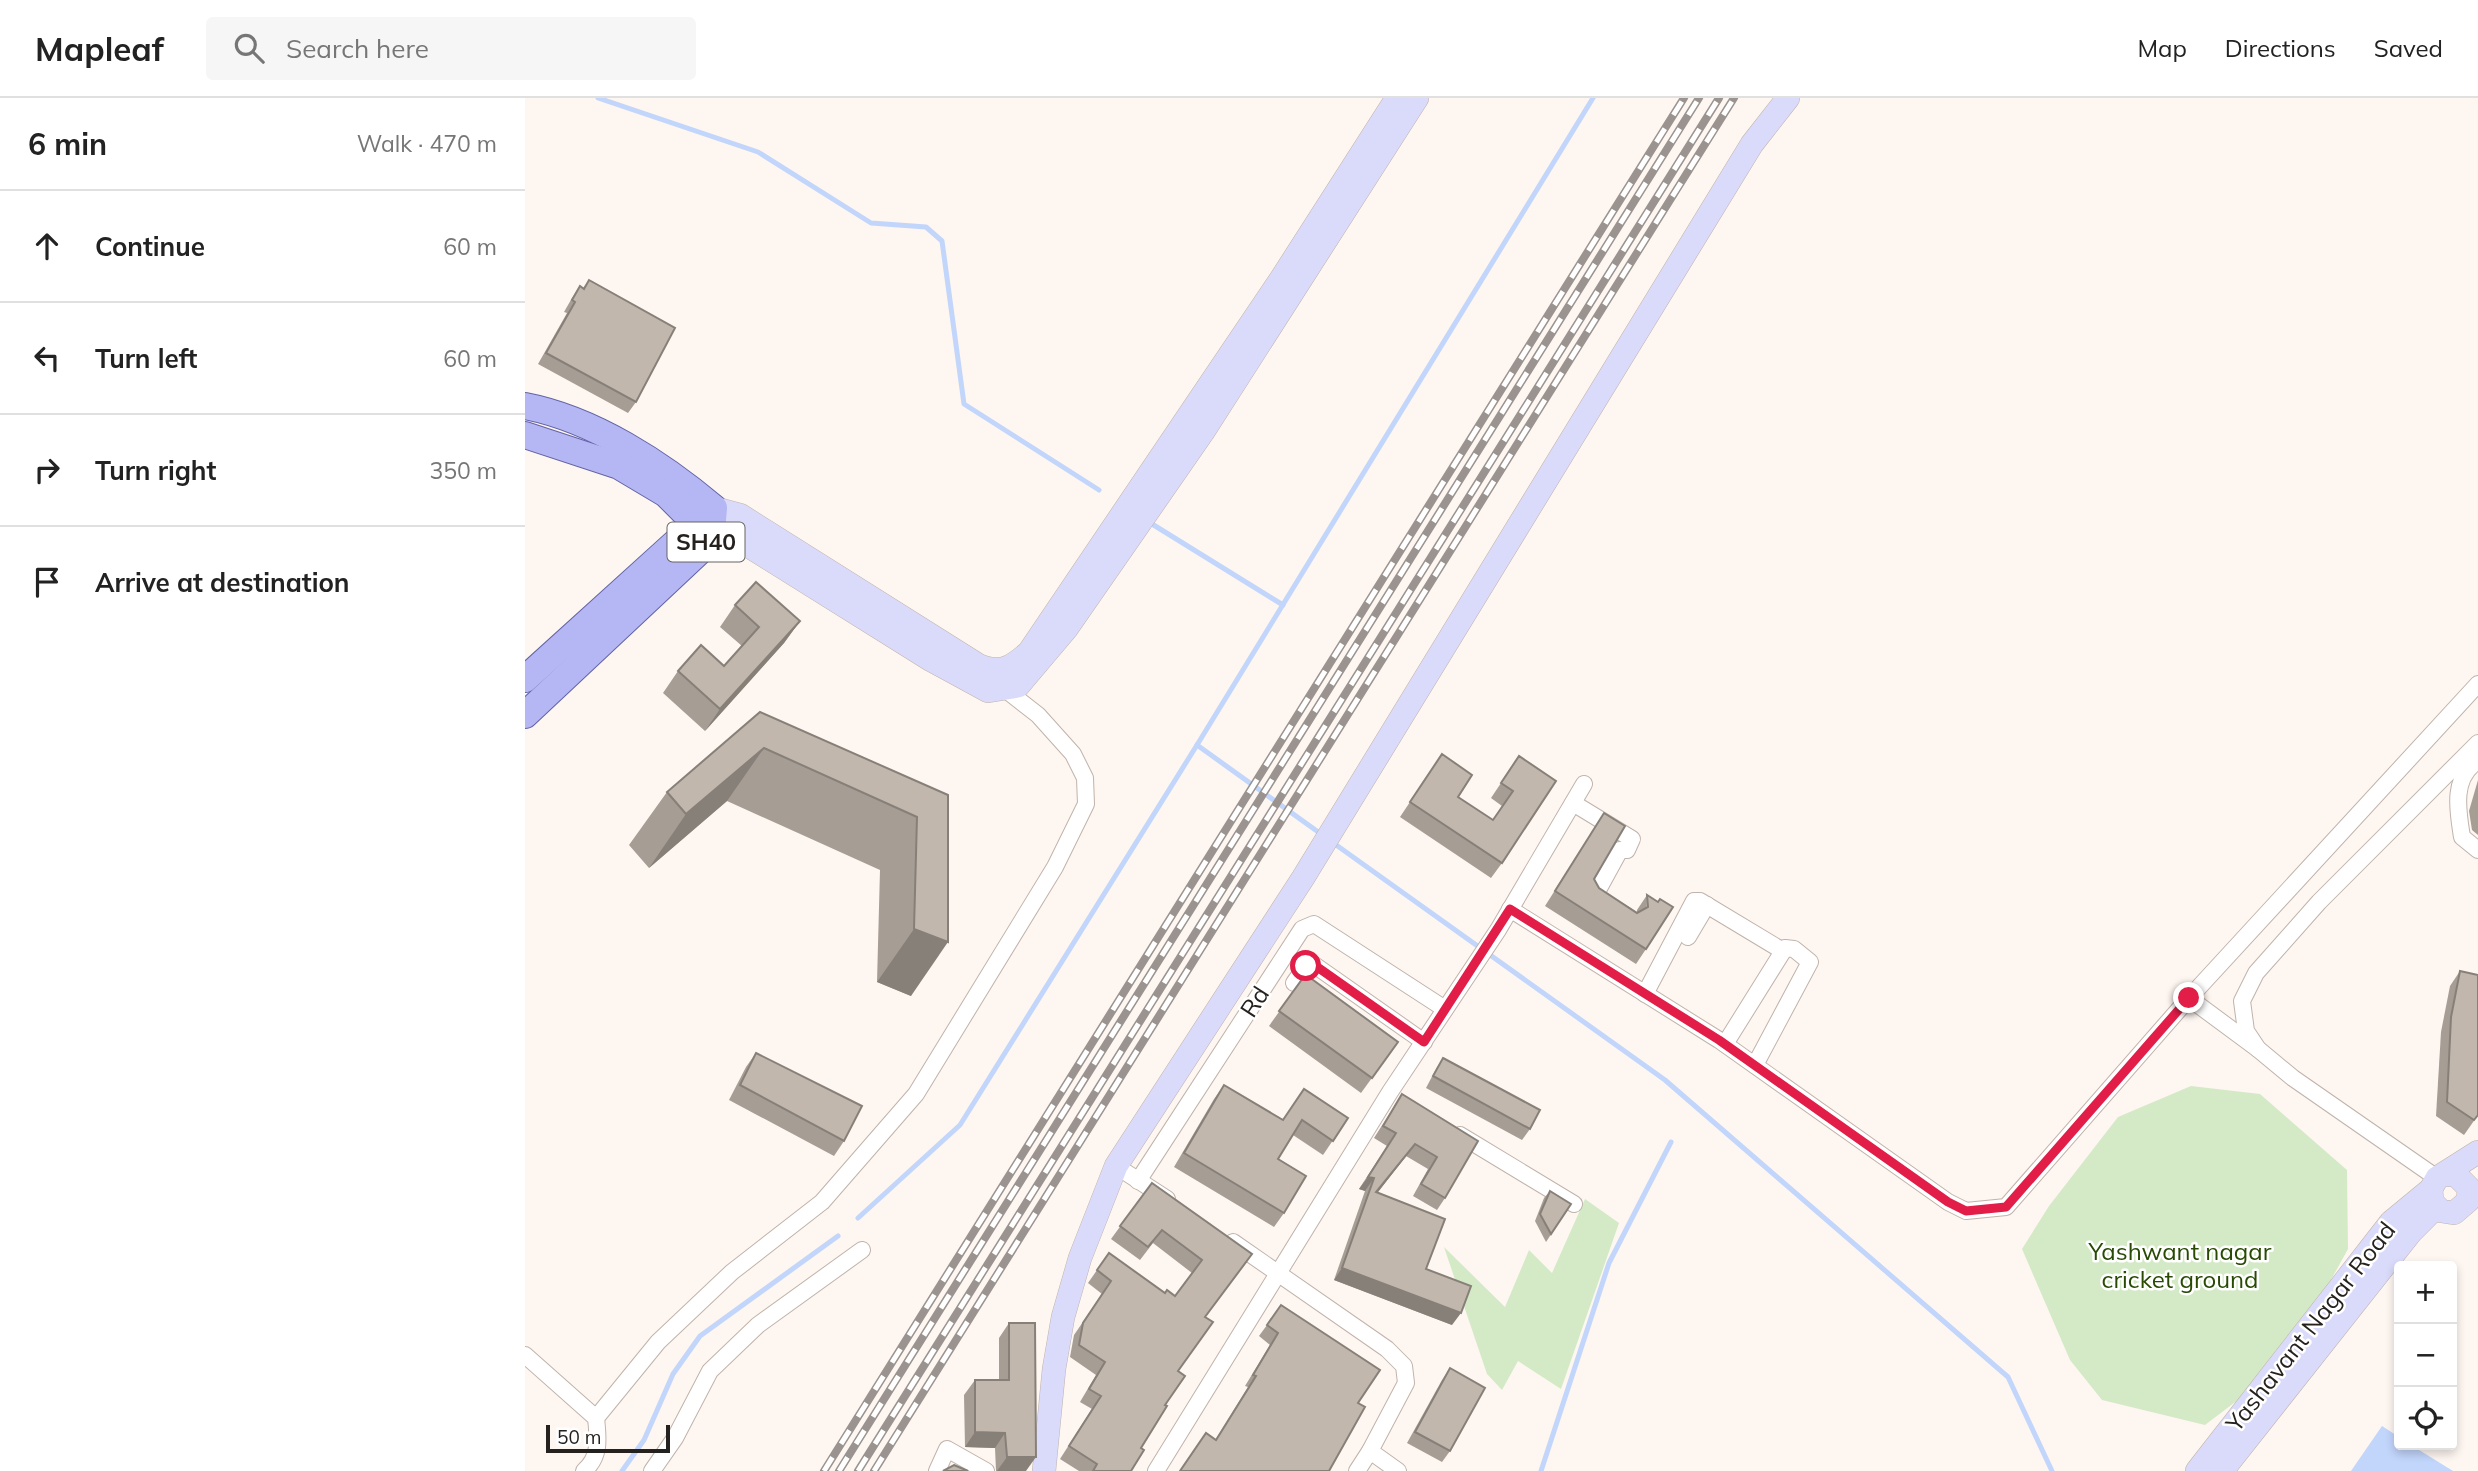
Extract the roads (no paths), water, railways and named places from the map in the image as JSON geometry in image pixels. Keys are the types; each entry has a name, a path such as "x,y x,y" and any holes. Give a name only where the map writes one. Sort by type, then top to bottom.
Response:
{"main road":[{"name":"SH40","path":"525,406 588,428 632,451 689,487 707,521 703,547 525,715"},
{"name":"SH40","path":"525,435 619,466 707,521"},
{"name":"SH40","path":"525,679 707,521"}],"street":[{"path":"1003,681 1029,652 1280,279 1397,98"},
{"path":"1003,681 1027,680 1067,628 1203,432 1417,98"},
{"path":"1044,1471 1054,1369 1063,1317 1080,1258 1116,1166 1303,878 1752,144 1788,98"},
{"path":"584,1471 598,1447 596,1418 657,1342 732,1272 822,1202 916,1094 1055,867 1086,804 1085,778 1073,754 1003,681 761,526 740,515 707,521"},
{"path":"1510,909 1725,1044 1948,1202 1966,1211 2006,1207 2189,998 2478,684"},
{"path":"2258,1049 2246,1031 2242,1001 2256,973 2319,902 2478,743"},
{"path":"2478,761 2466,774 2456,799 2462,837 2478,850"},
{"path":"1156,1471 1280,1272 1395,1096 1424,1042 1497,930 1584,784"},
{"path":"1573,803 1632,839 1627,850 1620,850 1597,892 1597,897 1618,910"},
{"path":"1645,993 1694,901 1707,905 1783,951"},
{"path":"1688,937 1707,905"},
{"name":"Rd","path":"1138,1181 1302,929 1314,924 1445,1009"},
{"path":"1725,1044 1783,951 1788,947 1794,949 1810,962 1755,1065"},
{"path":"1294,983 1306,966 1313,964 1424,1042"},
{"path":"2189,998 2437,1187 2454,1213 2471,1205"},
{"path":"1447,1127 1574,1204"},
{"path":"2222,1471 2411,1231 2437,1187 2478,1152"},
{"path":"2471,1205 2478,1152"},
{"path":"1116,1166 1182,1209"},
{"path":"2437,1187 2462,1178 2471,1205"},
{"name":"Yashavant Nagar Road","path":"2197,1471 2391,1222 2437,1187"},
{"path":"1215,1230 1280,1272 1387,1349 1404,1366 1406,1383 1357,1471"},
{"path":"652,1471 674,1438 710,1371 758,1325 862,1250"},
{"path":"525,1355 596,1418"},
{"path":"937,1471 947,1449 986,1471"},
{"path":"1370,1451 1398,1471"}],"water":[{"path":"2382,1426 2394,1434 2394,1450 2419,1450 2453,1471 2351,1471"}],"waterway":[{"path":"598,98 758,152 871,223 926,227 942,241 964,404 1099,490"},
{"path":"1321,834 1197,745 1593,98"},
{"path":"1152,524 1283,605"},
{"path":"858,1218 960,1125 1197,745"},
{"path":"1332,842 1665,1080 2008,1377 2052,1471"},
{"path":"1541,1471 1609,1263 1671,1142"},
{"path":"622,1471 644,1440 673,1374 700,1336 838,1236"}],"railway":[{"path":"824,1471 1684,98"},
{"path":"839,1471 1699,98"},
{"path":"858,1471 1719,98"},
{"path":"874,1471 1734,98"}],"park label":[{"name":"Yashwant nagar cricket ground","path":"2180,1266"}]}
